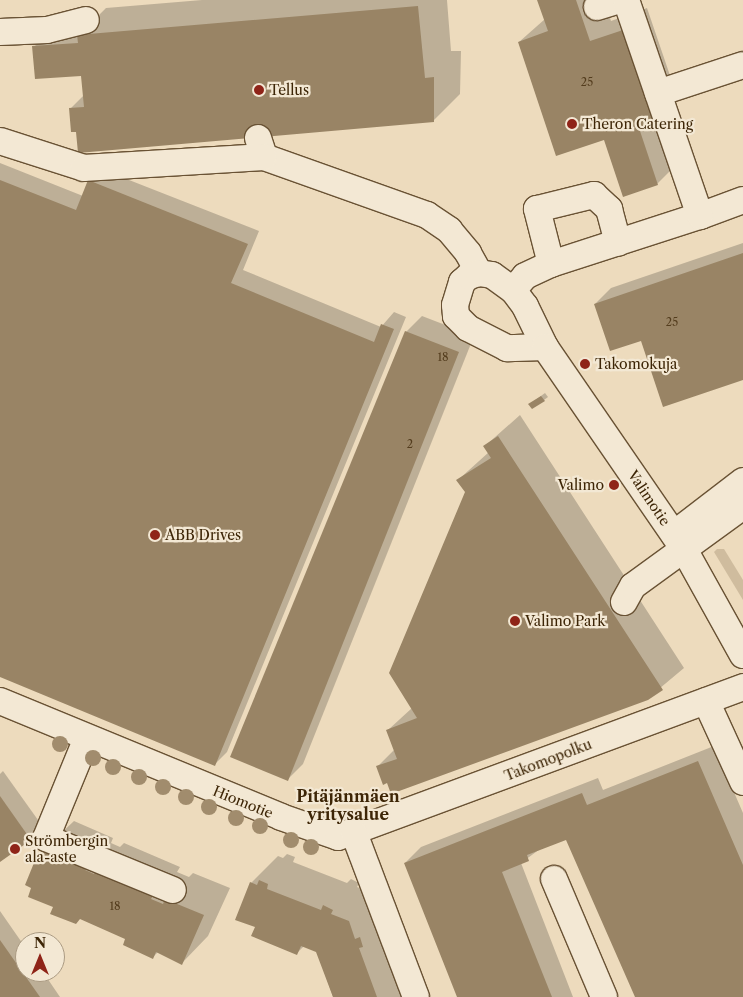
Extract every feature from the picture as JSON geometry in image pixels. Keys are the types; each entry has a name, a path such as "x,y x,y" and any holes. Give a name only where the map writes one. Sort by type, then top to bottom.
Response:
{"street":[{"path":"626,0 700,216"},
{"path":"0,32 48,30 86,20"},
{"path":"658,93 743,65"},
{"path":"0,141 84,168 261,147 427,215 449,230 468,253 479,273 469,276 462,282 455,305 456,316 481,337 507,348 545,347"},
{"path":"552,264 537,209 594,195 609,209 618,242"},
{"path":"513,290 525,276 552,264 700,216 743,200"},
{"name":"Valimotie","path":"479,273 492,275 513,290 525,306 545,347 679,543 742,649"},
{"path":"624,602 633,586 743,480"},
{"path":"679,543 743,506"},
{"name":"Takomopolku","path":"354,833 743,687"},
{"path":"706,701 743,782"},
{"name":"Hiomotie","path":"0,702 326,835 338,837 354,833"},
{"path":"87,738 46,838 173,890"},
{"path":"354,833 416,997"},
{"path":"554,879 604,997"}],"shaded area":[{"path":"717,549 724,549 743,580 743,600 714,552"}],"building":[{"path":"537,0 576,0 590,41 626,29 657,122 639,128 658,185 623,197 604,140 556,156 518,42 548,31"},
{"name":"Tellus","path":"418,6 425,78 434,77 434,122 78,153 76,132 71,132 69,108 84,107 81,76 35,79 32,46 78,43 77,35"},
{"name":"ABB Drives","path":"0,180 76,210 88,180 248,244 231,283 374,342 381,324 394,329 215,766 0,677"},
{"path":"743,253 743,380 663,407 641,341 610,351 594,304"},
{"path":"405,331 459,352 288,781 230,757"},
{"path":"541,396 545,401 532,409 528,404"},
{"name":"Valimo Park","path":"498,436 663,690 648,700 391,794 387,783 383,785 376,766 397,759 386,730 417,718 389,673 465,492 456,480 491,458 483,446"},
{"path":"698,761 743,865 743,997 635,997 566,840 527,855 529,861 502,872 552,997 457,997 404,863 582,793 587,805"},
{"path":"0,796 31,840 0,862"},
{"path":"47,848 87,865 85,870 94,874 96,869 154,894 151,899 163,904 165,899 204,915 182,965 156,952 153,959 123,945 125,939 80,919 76,924 50,914 53,907 28,897 31,888 25,885 38,853"},
{"path":"259,880 268,884 267,889 321,910 323,905 333,910 331,914 349,921 355,939 360,937 363,947 359,948 377,997 333,997 316,952 301,946 297,955 251,936 255,927 235,920 250,882 257,885"},
{"path":"0,940 15,961 15,982 29,982 40,997 0,997"}],"place":[{"name":"Tellus","path":"259,90"},
{"name":"Theron Catering","path":"572,124"},
{"name":"Takomokuja","path":"585,364"},
{"name":"Valimo","path":"614,485"},
{"name":"ABB Drives","path":"155,535"},
{"name":"Valimo Park","path":"515,621"},
{"name":"Strömbergin ala-aste","path":"15,849"}],"district":[{"name":"Pitäjänmäen yritysalue","path":"348,805"}]}
